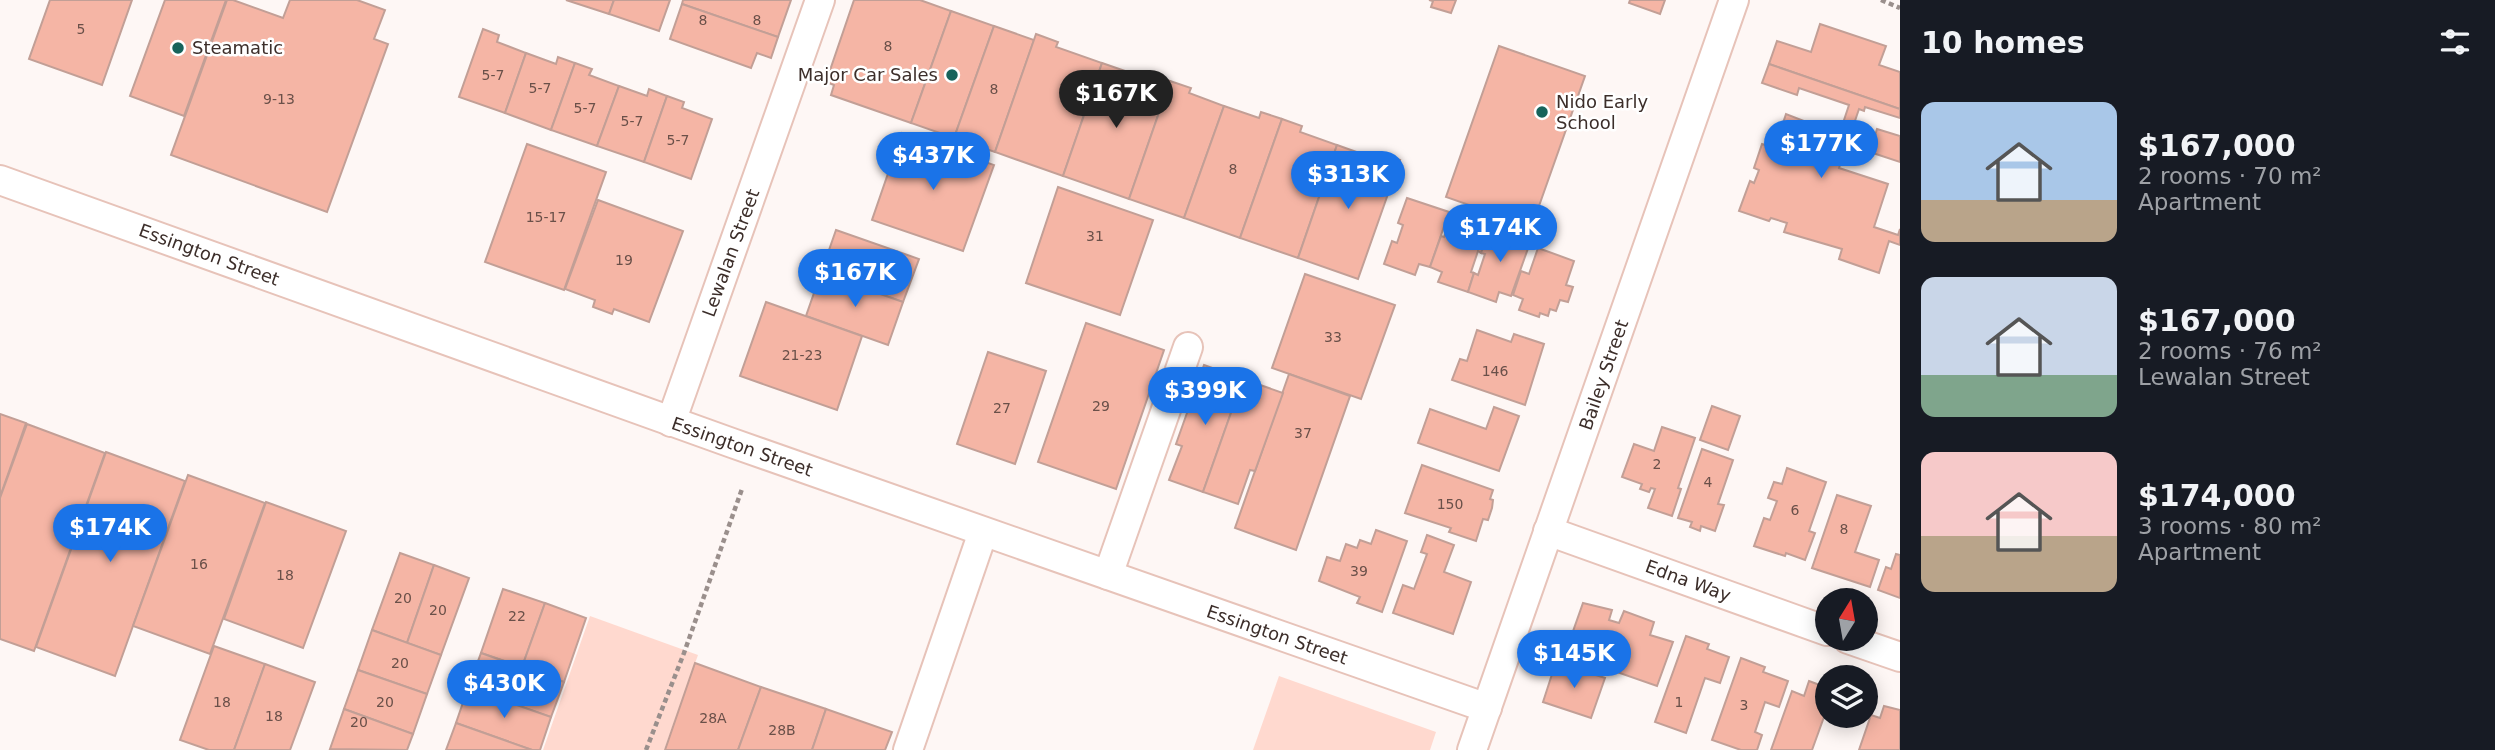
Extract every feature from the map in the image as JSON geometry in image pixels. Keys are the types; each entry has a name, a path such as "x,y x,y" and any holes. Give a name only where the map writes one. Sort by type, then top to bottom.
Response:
{"street":[{"name":"Lewalan Street","path":"671,422 820,0"},
{"name":"Bailey Street","path":"1472,750 1734,0"},
{"name":"Essington Street","path":"0,180 671,422 1487,708"},
{"path":"1108,575 1188,347"},
{"name":"Edna Way","path":"1548,531 1815,627"},
{"path":"908,750 983,532"},
{"path":"1878,649 1900,657"}],"path":[{"path":"1881,0 1900,8"},
{"path":"646,750 684,653 742,489"}],"shaded area":[{"path":"590,616 698,655 664,750 543,750"},
{"path":"1279,676 1436,732 1430,750 1253,750"}],"building":[{"path":"50,0 132,0 102,85 29,59"},
{"name":"Steamatic","path":"165,0 226,0 184,116 130,96"},
{"path":"227,0 283,18 290,0 357,0 385,10 374,39 388,44 327,212 171,155"},
{"path":"566,0 614,0 609,14"},
{"path":"614,0 670,0 659,31 609,14"},
{"path":"683,0 791,0 778,37 682,4"},
{"path":"854,0 920,0 951,11 911,123 831,95 834,85 826,82"},
{"path":"1429,0 1456,0 1451,13 1431,7 1433,1"},
{"path":"1630,0 1665,0 1660,14 1629,3"},
{"path":"682,4 778,37 771,58 757,53 751,68 670,39"},
{"name":"Major Car Sales","path":"951,11 994,26 954,138 911,123"},
{"path":"1820,24 1886,46 1879,65 1900,72 1900,109 1769,64 1777,41 1811,52"},
{"path":"994,26 1034,40 995,152 954,138"},
{"path":"483,29 499,35 497,42 526,53 505,113 459,97"},
{"path":"1036,34 1058,42 1056,47 1102,63 1063,176 995,152"},
{"path":"1499,46 1585,76 1534,220 1511,212 1509,219 1446,197"},
{"path":"526,53 556,64 558,57 575,63 551,130 505,113"},
{"path":"575,63 592,69 589,75 619,86 597,146 551,130"},
{"path":"1102,63 1148,79 1150,74 1170,81 1129,199 1063,176"},
{"path":"1769,64 1900,109 1900,118 1865,107 1864,111 1859,109 1839,168 1888,184 1874,227 1898,235 1900,229 1900,245 1889,241 1879,273 1839,259 1842,249 1784,232 1787,223 1771,218 1769,221 1739,211 1750,181 1754,183 1759,170 1754,168 1762,144 1782,150 1785,140 1778,138 1786,114 1804,121 1803,123 1839,135 1849,105 1799,88 1797,95 1762,83"},
{"path":"1170,81 1191,88 1189,93 1224,106 1184,218 1129,199"},
{"path":"619,86 647,96 649,89 667,96 644,162 597,146"},
{"path":"667,96 684,102 682,108 712,119 691,179 644,162"},
{"path":"1224,106 1259,118 1261,112 1282,119 1240,238 1184,218"},
{"path":"1282,119 1302,126 1300,132 1337,145 1298,258 1240,238"},
{"path":"1877,129 1900,136 1900,162 1870,152"},
{"path":"902,133 994,165 963,251 872,220"},
{"path":"527,144 606,172 564,290 485,262"},
{"path":"1337,145 1376,159 1378,153 1400,160 1358,279 1298,258"},
{"path":"1058,187 1153,220 1120,315 1026,283"},
{"path":"1407,198 1449,212 1430,267 1419,264 1415,275 1384,264 1392,241 1397,243 1403,225 1398,223"},
{"path":"598,200 683,231 649,322 614,309 612,314 593,307 595,300 565,289"},
{"path":"1453,213 1491,226 1481,253 1478,251 1468,292 1438,282 1442,272 1430,267"},
{"path":"1491,226 1531,240 1511,296 1499,292 1496,302 1468,292 1474,273 1478,275 1485,254 1481,253"},
{"path":"836,230 919,259 903,302 821,273"},
{"path":"1538,248 1574,261 1566,285 1573,287 1568,302 1560,300 1556,311 1550,309 1548,316 1540,313 1539,317 1519,310 1523,299 1513,295 1521,271 1529,274"},
{"path":"821,273 903,302 888,345 806,316"},
{"path":"1305,274 1395,305 1361,399 1272,368"},
{"path":"766,302 862,336 837,410 740,376"},
{"path":"1086,323 1164,350 1116,489 1038,462"},
{"path":"1477,330 1511,342 1514,334 1544,344 1525,405 1452,380 1460,359 1467,361"},
{"path":"988,352 1046,371 1015,464 957,444"},
{"path":"1204,365 1243,379 1203,492 1169,480 1182,446 1176,444"},
{"path":"1289,374 1350,396 1296,550 1235,528"},
{"path":"1243,379 1283,393 1255,471 1250,470 1238,504 1203,492"},
{"path":"1712,406 1740,416 1728,450 1700,440"},
{"path":"1494,407 1519,416 1499,471 1418,443 1430,409 1486,429"},
{"path":"0,414 26,423 0,497"},
{"path":"27,424 105,453 34,651 0,639 0,498"},
{"path":"1662,427 1695,438 1678,488 1681,489 1672,516 1648,508 1655,489 1651,488 1649,492 1640,489 1642,484 1622,477 1634,444 1654,451"},
{"path":"1702,449 1733,460 1718,504 1724,505 1715,531 1701,526 1700,531 1690,527 1692,522 1678,518"},
{"path":"106,452 185,481 115,676 36,647"},
{"path":"1422,465 1493,490 1488,520 1483,519 1476,541 1449,532 1451,528 1405,513"},
{"path":"1787,468 1826,482 1809,531 1815,533 1805,560 1754,546 1764,518 1770,520 1777,501 1768,498 1774,482 1782,484"},
{"path":"188,475 265,503 210,654 133,626"},
{"path":"1837,495 1871,506 1855,552 1879,560 1870,587 1812,568"},
{"path":"266,502 346,531 303,648 224,619"},
{"path":"1376,530 1407,541 1382,612 1357,603 1360,597 1319,581 1327,557 1340,561 1346,544 1357,548 1360,540 1371,544"},
{"path":"1427,535 1454,545 1444,572 1471,582 1453,634 1393,613 1403,585 1414,589 1427,554 1421,552"},
{"path":"400,553 434,565 407,643 372,630"},
{"path":"1896,554 1900,555 1900,598 1878,590 1886,567 1891,569"},
{"path":"434,565 469,578 441,655 407,643"},
{"path":"503,589 545,603 522,667 481,653"},
{"path":"545,603 586,618 564,682 522,667"},
{"path":"1583,603 1612,610 1609,620 1619,623 1624,611 1654,622 1650,635 1673,642 1657,686 1565,654"},
{"path":"372,630 441,655 427,694 358,670"},
{"path":"1686,636 1709,644 1707,649 1729,657 1720,683 1705,678 1686,733 1655,722"},
{"path":"214,646 265,664 234,750 209,750 180,740"},
{"path":"481,653 564,682 551,717 468,688"},
{"path":"1741,658 1765,667 1763,672 1788,681 1779,707 1765,702 1755,732 1762,735 1757,750 1741,750 1712,740"},
{"path":"1556,662 1605,678 1591,718 1543,702"},
{"path":"695,663 761,687 738,750 665,750"},
{"path":"265,664 315,682 290,750 234,750"},
{"path":"358,670 427,694 413,734 344,709"},
{"path":"1809,681 1815,683 1815,728 1820,728 1812,750 1771,750 1792,691 1804,696"},
{"path":"761,687 826,709 812,750 738,750"},
{"path":"468,688 551,717 540,750 532,750 456,723"},
{"path":"1884,706 1900,710 1900,750 1859,750 1867,728 1878,728 1878,717"},
{"path":"344,709 413,734 407,750 330,749"},
{"path":"826,709 892,732 885,750 812,750"},
{"path":"456,723 532,750 446,750"}],"place":[{"name":"Steamatic","path":"178,48"},
{"name":"Major Car Sales","path":"952,75"},
{"name":"Nido Early School","path":"1542,112"}]}
